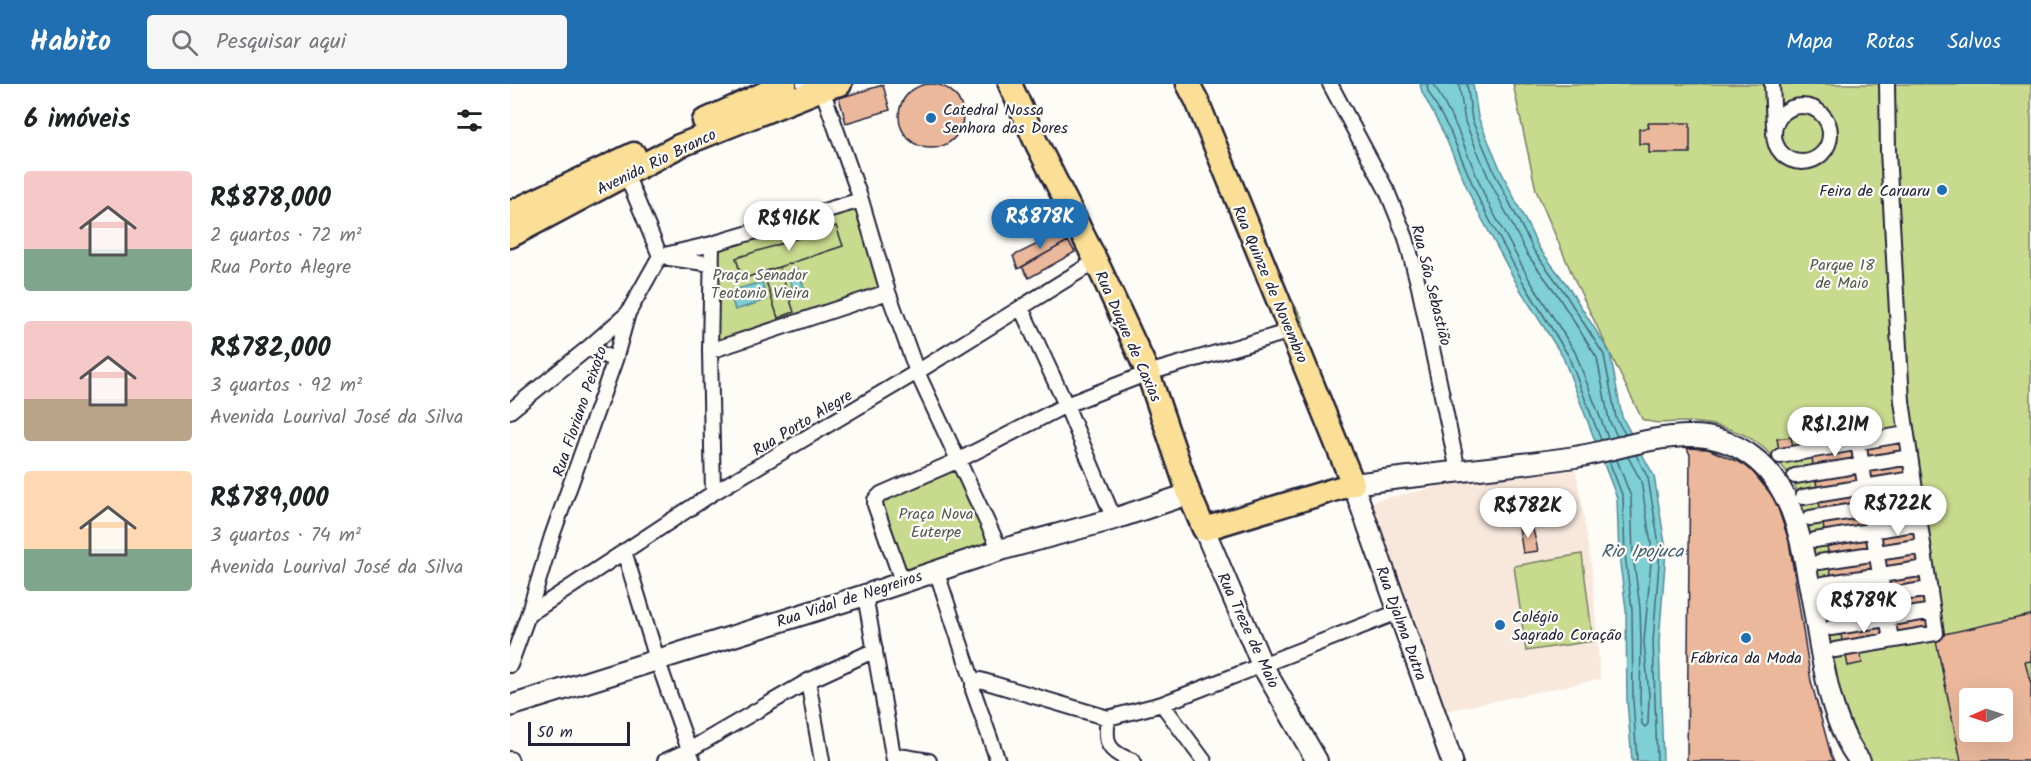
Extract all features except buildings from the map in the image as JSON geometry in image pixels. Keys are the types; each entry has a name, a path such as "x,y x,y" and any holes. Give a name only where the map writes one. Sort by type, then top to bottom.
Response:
{"main road":[{"name":"Avenida Rio Branco","path":"510,213 785,84"},
{"name":"Rua Duque de Caxias","path":"1010,84 1148,374 1204,528"},
{"name":"Rua Quinze de Novembro","path":"1188,84 1197,101 1353,484"},
{"name":"Avenida Rio Branco","path":"510,236 679,147 822,86"},
{"path":"1204,528 1353,484"}],"street":[{"name":"Rua São Sebastião","path":"1330,84 1387,191 1406,238 1419,287 1458,471"},
{"path":"1772,84 1774,140 1778,149 1785,156 1793,161 1812,161 1820,156 1830,140 1830,130 1822,114 1806,106 1797,106 1782,115 1774,131"},
{"path":"1835,650 1936,633 1902,401 1896,321 1887,84"},
{"path":"822,86 861,200 888,292 917,372 1000,550"},
{"path":"626,174 660,256"},
{"path":"660,256 712,244 861,200"},
{"path":"712,244 710,351 713,493"},
{"path":"660,256 712,264"},
{"name":"Rua Floriano Peixoto","path":"510,665 552,536 615,360 628,313 660,256"},
{"name":"Rua Porto Alegre","path":"528,615 713,493 917,372 1095,261"},
{"path":"710,351 888,292"},
{"path":"1021,308 1066,405 1114,519"},
{"path":"510,411 628,313"},
{"path":"902,581 876,511 875,501 880,494 959,460 1066,405 1148,374 1291,331"},
{"path":"588,348 615,360"},
{"path":"1780,456 1906,434"},
{"path":"1353,484 1578,456 1653,440 1686,436 1715,437 1740,447 1764,465 1780,484 1793,512 1803,549 1829,691 1840,726 1860,761"},
{"path":"1858,442 1891,640"},
{"path":"1795,476 1910,457"},
{"path":"1803,497 1913,479"},
{"name":"Rua Djalma Dutra","path":"1353,484 1452,761"},
{"name":"Rua Vidal de Negreiros","path":"510,706 865,595 1000,550 1114,519 1190,494"},
{"path":"1810,518 1916,501"},
{"path":"1815,540 1920,523"},
{"name":"Rua Treze de Maio","path":"1204,528 1262,665 1317,761"},
{"path":"1819,562 1923,546"},
{"path":"624,551 657,659 691,755"},
{"path":"1823,584 1926,568"},
{"path":"936,570 973,682 973,690 998,761"},
{"path":"1827,605 1930,589"},
{"path":"865,595 893,758 929,761"},
{"path":"1831,628 1933,611"},
{"path":"973,682 980,680 1108,718 1162,704 1398,612"},
{"path":"665,761 691,755 808,681 875,650"},
{"path":"808,681 822,761"},
{"path":"1162,704 1204,761"},
{"path":"1108,718 1106,737 1109,746 1114,752 1133,761"}],"shaded area":[{"name":"Colégio Sagrado Coração","path":"1576,470 1592,570 1600,679 1437,713 1369,504 1376,500 1456,483"}],"green space":[{"name":"Parque 18 de Maio","path":"1513,84 2031,84 2031,761 1872,761 1859,739 1840,693 1808,525 1802,503 1790,477 1766,450 1738,432 1709,424 1655,423 1642,419 1575,281 1536,190"},
{"name":"Praça Senador Teotonio Vieira","path":"854,207 881,287 714,347 715,250"},
{"path":"1284,286 1302,318 1311,353"},
{"name":"Praça Nova Euterpe","path":"959,469 995,546 906,576 877,502"},
{"path":"1582,554 1593,641 1526,651 1514,566"}],"water":[{"name":"Rio Ipojuca","path":"1420,84 1473,84 1478,117 1502,173 1539,248 1567,285 1610,353 1622,417 1654,476 1666,550 1659,642 1663,761 1632,761 1627,700 1626,609 1619,556 1617,498 1563,357 1518,286 1474,204"},
{"path":"798,269 804,288 794,291 788,276"},
{"path":"762,282 767,300 735,310 730,291"},
{"path":"1559,490 1560,518 1511,522 1510,495"}],"place":[{"name":"Catedral Nossa Senhora das Dores","path":"931,118"},
{"name":"Feira de Caruaru","path":"1942,190"},
{"name":"Colégio Sagrado Coração","path":"1500,625"},
{"name":"Fábrica da Moda","path":"1746,638"}]}
